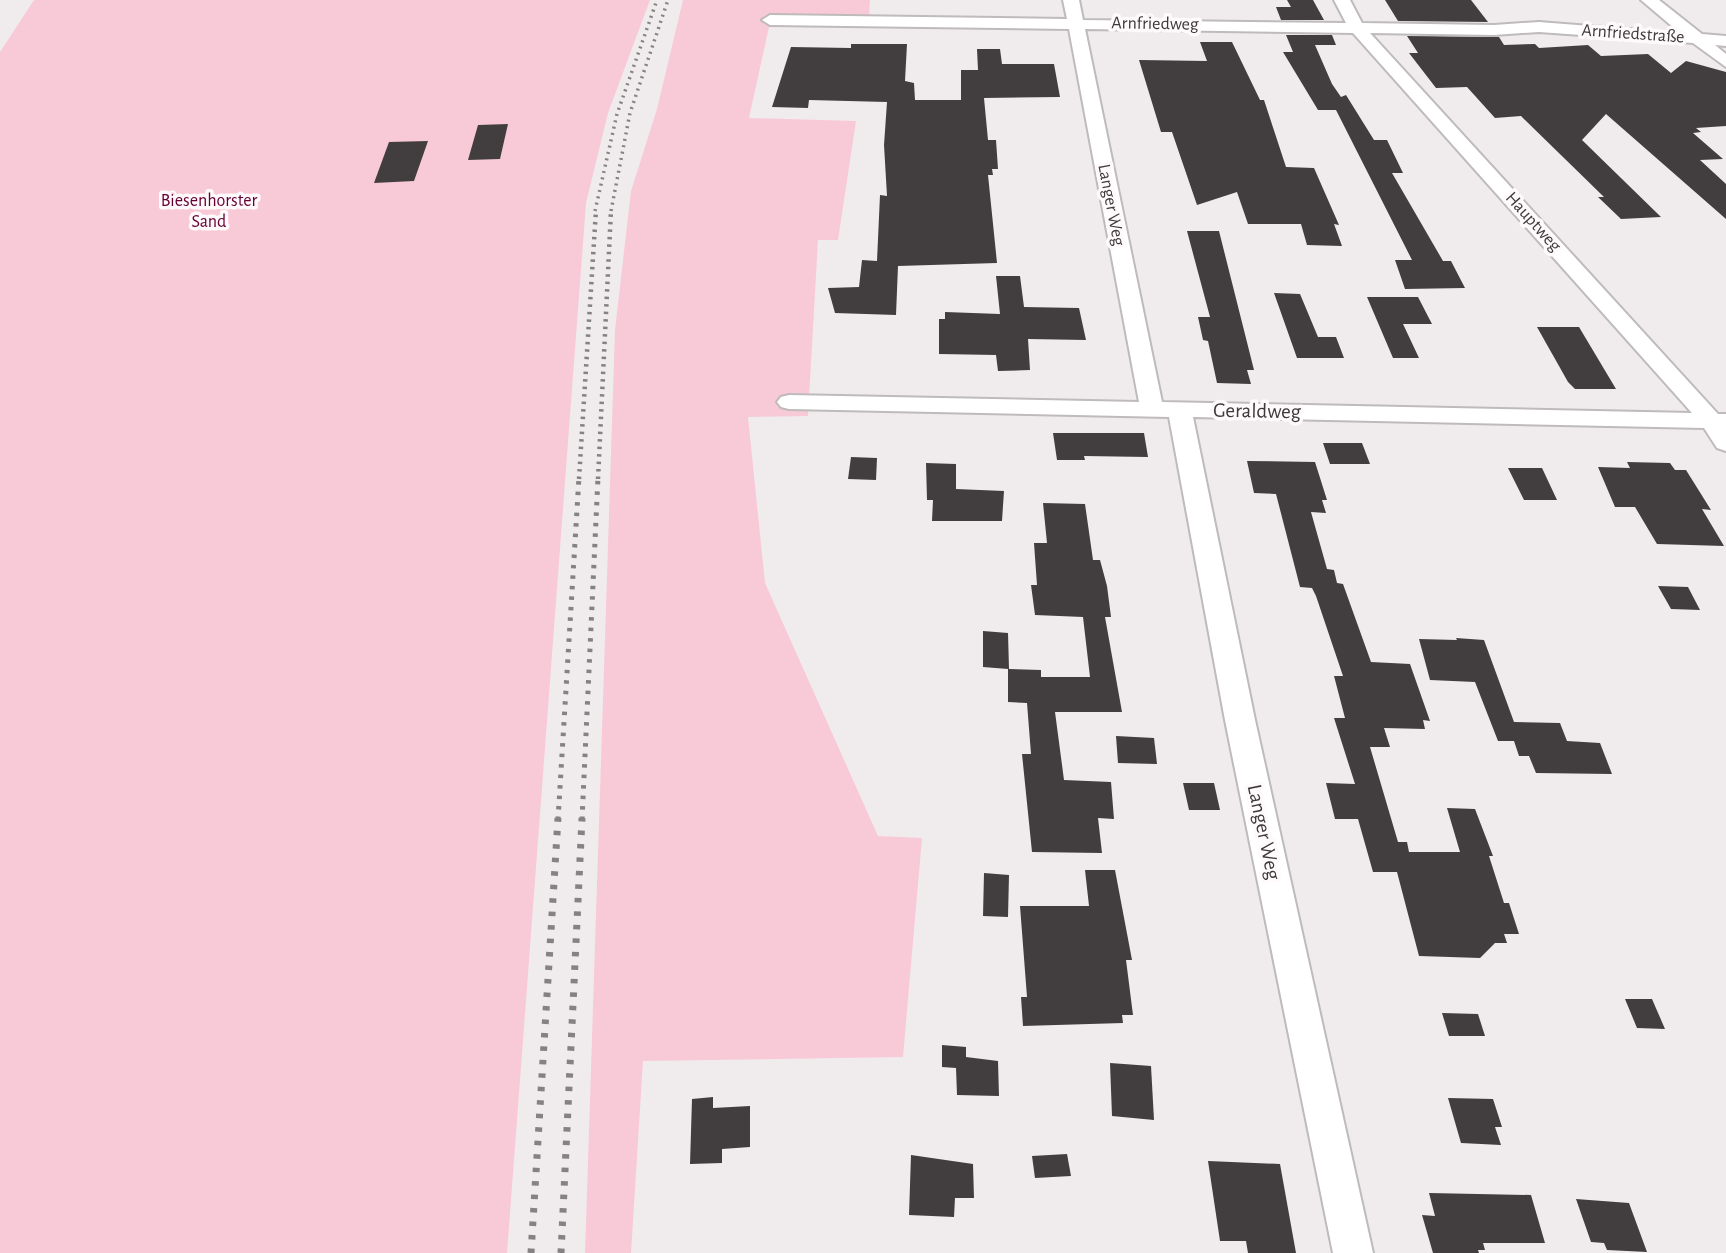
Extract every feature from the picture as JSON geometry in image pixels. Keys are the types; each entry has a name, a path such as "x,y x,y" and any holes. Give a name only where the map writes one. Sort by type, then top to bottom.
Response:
{"street":[{"path":"881,21 882,0"},
{"name":"Langer Weg","path":"1071,0 1240,720 1353,1253"},
{"name":"Hauptweg","path":"1342,0 1356,27 1719,421 1726,443"},
{"path":"1649,0 1726,62"},
{"name":"Arnfriedweg","path":"770,20 1539,27"},
{"name":"Arnfriedstraße","path":"1539,27 1726,41"},
{"name":"Geraldweg","path":"789,402 1719,421"}],"green space":[{"name":"Biesenhorster Sand","path":"34,0 650,0 608,113 586,203 507,1253 0,1253 0,52"},
{"path":"683,0 870,0 869,17 778,23 769,27 749,118 856,121 838,240 818,240 808,416 748,417 765,583 878,836 922,838 903,1057 643,1061 631,1253 585,1253 615,330 631,191 657,109"}],"building":[{"path":"1287,0 1313,0 1324,20 1281,20 1276,7 1291,7"},
{"path":"1385,0 1471,0 1488,22 1398,21"},
{"path":"1286,35 1332,35 1336,45 1315,45 1332,84 1341,97 1346,95 1374,140 1387,140 1403,173 1392,173 1443,261 1451,261 1465,288 1405,289 1395,260 1412,260 1336,110 1318,110 1283,52 1293,52"},
{"path":"1407,36 1499,37 1504,45 1535,44 1539,48 1588,45 1601,56 1648,54 1671,73 1686,61 1726,72 1726,126 1696,128 1701,132 1693,133 1723,159 1700,160 1726,184 1726,219 1606,114 1582,140 1661,217 1621,219 1598,197 1604,197 1521,116 1495,118 1467,87 1436,88 1409,53 1418,53"},
{"path":"1200,42 1232,42 1260,100 1264,100 1286,167 1314,168 1339,225 1334,224 1342,246 1307,245 1301,224 1248,224 1237,192 1197,205 1172,132 1161,132 1139,60 1207,61"},
{"path":"851,44 907,44 905,81 914,83 915,100 961,100 961,70 978,70 977,49 1000,49 1002,64 1054,64 1060,97 984,98 988,140 996,140 998,169 992,169 993,175 988,175 997,263 898,266 896,315 835,313 828,288 859,287 862,260 877,261 880,195 887,196 884,145 887,102 809,100 808,108 772,107 791,47 851,48"},
{"path":"508,124 500,159 468,160 478,125"},
{"path":"428,141 414,181 374,183 389,142"},
{"path":"1187,231 1219,231 1254,370 1247,370 1251,384 1217,383 1208,341 1203,340 1198,317 1210,317"},
{"path":"996,276 1020,276 1024,307 1079,308 1086,340 1028,339 1030,370 998,371 996,355 939,354 939,319 945,319 945,312 1000,314"},
{"path":"1274,293 1300,294 1318,337 1336,337 1344,358 1297,358"},
{"path":"1367,297 1418,297 1432,324 1403,324 1419,358 1393,358"},
{"path":"1537,327 1579,327 1616,389 1575,389 1568,382"},
{"path":"1053,433 1144,433 1148,457 1084,456 1085,460 1057,460"},
{"path":"1323,443 1362,443 1370,464 1330,464"},
{"path":"851,457 877,458 876,480 848,479"},
{"path":"1247,461 1315,462 1327,500 1322,500 1326,513 1311,512 1327,569 1334,570 1337,583 1343,584 1371,662 1410,664 1430,721 1423,720 1425,729 1384,728 1390,747 1370,747 1398,842 1407,842 1409,852 1460,852 1447,808 1475,809 1493,856 1489,856 1504,903 1509,903 1519,934 1504,934 1507,943 1495,943 1480,958 1419,956 1397,872 1373,872 1358,819 1335,819 1326,783 1355,784 1334,718 1345,718 1334,676 1343,676 1316,596 1312,588 1300,587 1276,494 1254,493"},
{"path":"1627,462 1670,463 1675,470 1686,470 1711,510 1702,509 1724,546 1657,544 1635,507 1615,507 1598,467 1630,468"},
{"path":"926,463 956,464 956,489 1004,491 1002,521 932,521 933,500 927,500"},
{"path":"1508,468 1542,468 1557,500 1524,500"},
{"path":"1043,503 1085,504 1093,560 1100,560 1107,586 1111,617 1105,617 1122,712 1055,712 1064,780 1111,782 1114,819 1098,818 1102,853 1032,852 1022,754 1031,754 1027,703 1008,702 1008,669 983,667 983,631 1008,633 1009,669 1041,670 1041,677 1090,677 1083,617 1035,615 1031,585 1037,585 1034,543 1047,543"},
{"path":"1658,586 1688,587 1700,610 1671,609"},
{"path":"1456,638 1484,640 1514,722 1560,723 1567,741 1600,743 1612,774 1536,773 1529,756 1519,756 1514,741 1498,741 1475,682 1430,680 1419,639 1457,640"},
{"path":"1116,736 1154,738 1157,764 1118,763"},
{"path":"1183,783 1214,783 1220,810 1189,810"},
{"path":"1085,870 1115,870 1132,960 1126,960 1133,1015 1122,1015 1123,1023 1023,1026 1021,997 1027,997 1020,906 1089,906"},
{"path":"984,873 1009,875 1008,917 983,916"},
{"path":"1625,999 1652,999 1665,1029 1637,1028"},
{"path":"1442,1013 1478,1014 1485,1036 1449,1036"},
{"path":"942,1045 966,1047 966,1057 998,1061 999,1096 957,1095 956,1068 942,1067"},
{"path":"1110,1063 1151,1066 1154,1120 1112,1116"},
{"path":"713,1097 713,1108 750,1106 750,1147 722,1149 722,1163 690,1164 692,1099"},
{"path":"1448,1098 1493,1099 1502,1127 1495,1127 1501,1145 1461,1143"},
{"path":"1067,1154 1071,1176 1035,1178 1032,1156"},
{"path":"911,1155 973,1164 974,1198 955,1198 954,1217 909,1215"},
{"path":"1208,1161 1280,1164 1296,1253 1248,1253 1246,1241 1220,1241"},
{"path":"1429,1193 1531,1195 1545,1243 1483,1243 1485,1250 1478,1250 1479,1253 1433,1253 1422,1215 1435,1216"},
{"path":"1576,1199 1629,1203 1647,1252 1607,1250 1604,1243 1591,1242"}],"railway":[{"path":"595,211 617,114 657,0"},
{"path":"611,211 630,113 668,0"},
{"path":"579,479 596,210"},
{"path":"598,479 611,210"},
{"path":"558,820 579,477"},
{"path":"582,820 598,477"},
{"path":"531,1253 558,818"},
{"path":"561,1253 582,818"}]}
